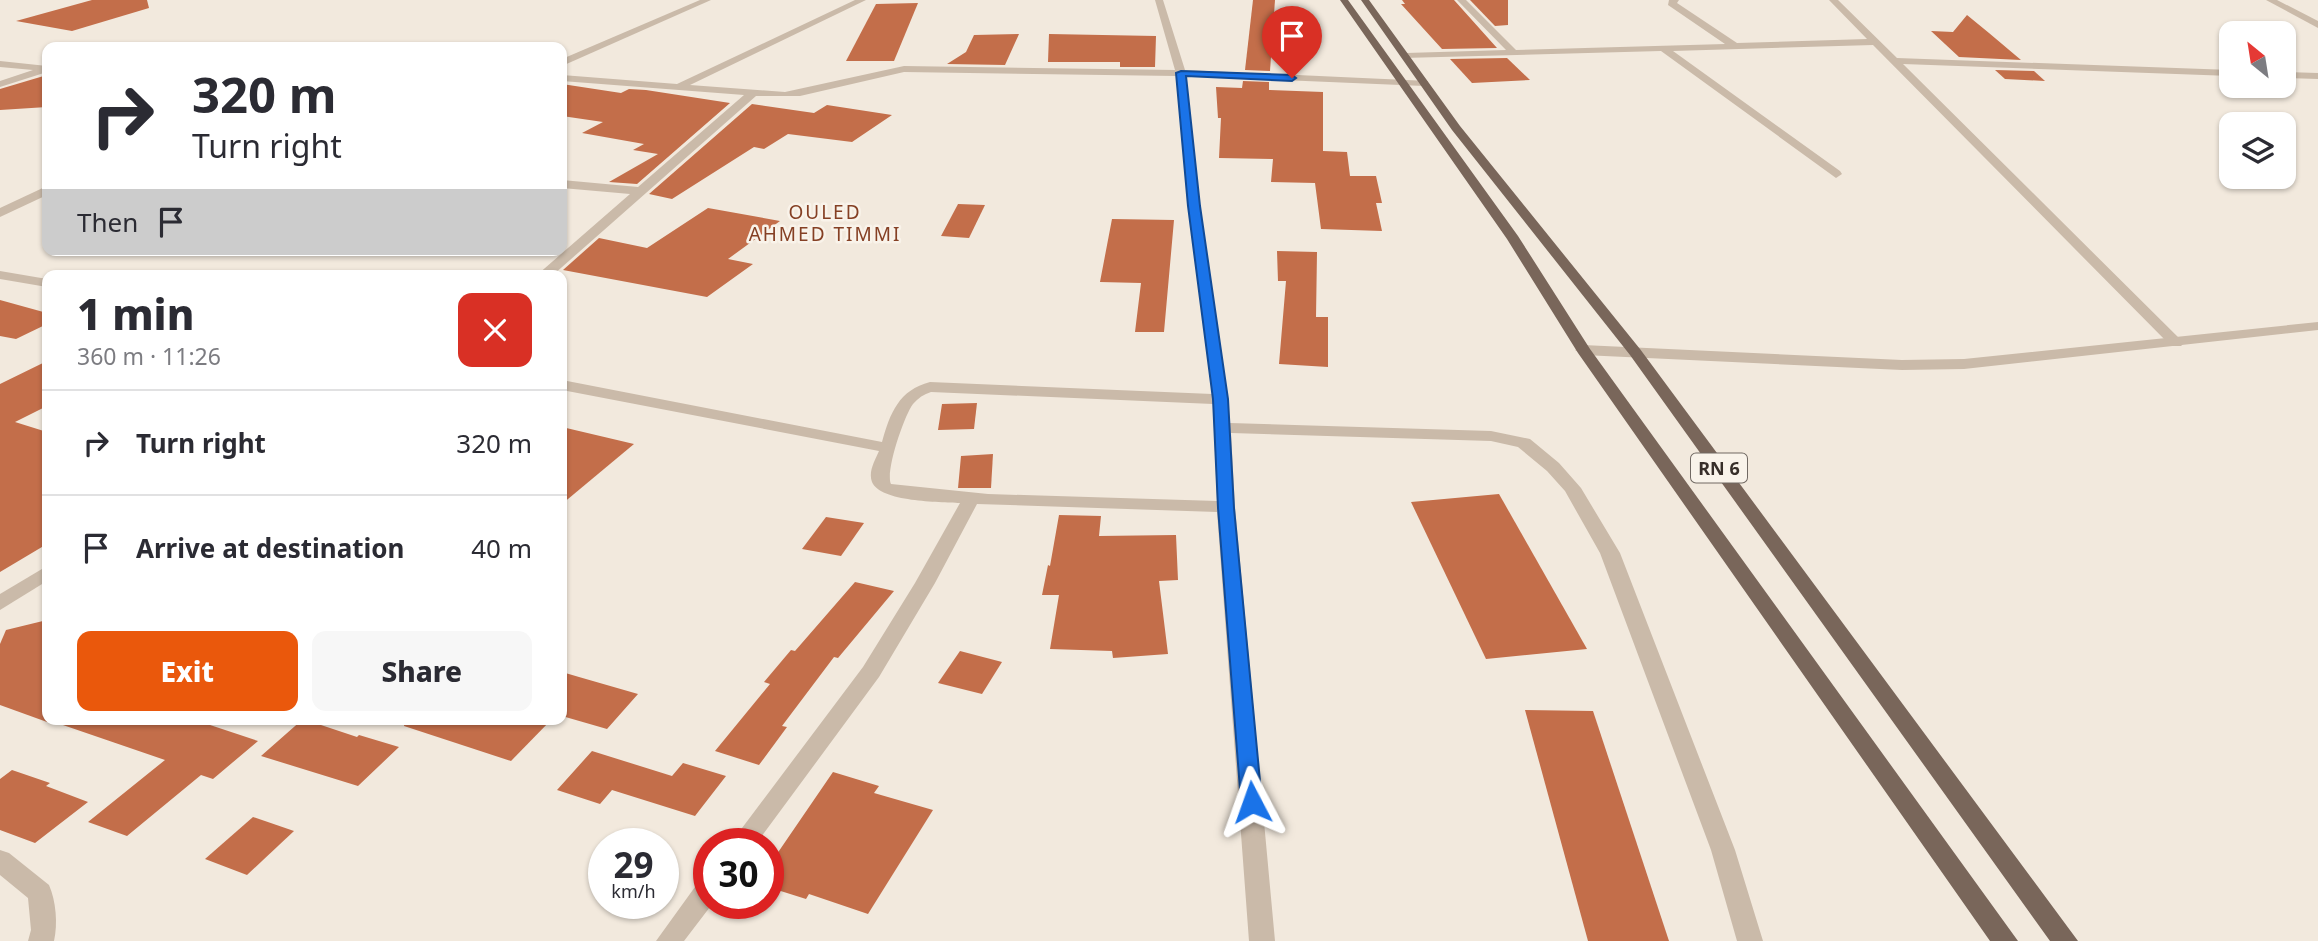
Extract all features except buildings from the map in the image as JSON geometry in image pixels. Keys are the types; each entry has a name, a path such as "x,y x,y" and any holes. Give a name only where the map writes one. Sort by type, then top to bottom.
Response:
{"main road":[{"name":"RN 6","path":"1344,0 1513,239 1583,350 2006,941"},
{"name":"RN 6","path":"1365,0 1424,83 1634,352 2065,941"}],"street":[{"path":"567,61 706,0"},
{"path":"678,86 862,0"},
{"path":"1159,0 1181,73 1194,206 1221,399 1226,508 1262,941"},
{"path":"1461,0 1514,53"},
{"path":"1675,0 1671,3 1735,46"},
{"path":"1833,0 1897,61 2176,343"},
{"path":"2270,0 2318,25"},
{"path":"1406,56 1876,42"},
{"path":"1663,48 1836,174"},
{"path":"1897,61 2219,73"},
{"path":"0,64 42,68"},
{"path":"567,78 798,94 871,74 904,69 1181,73 1424,83"},
{"path":"0,84 42,71"},
{"path":"2296,75 2318,76"},
{"path":"567,255 753,93"},
{"path":"567,184 642,191"},
{"path":"0,213 42,192"},
{"path":"550,270 566,256"},
{"path":"0,275 42,282"},
{"path":"1583,350 1915,365 1977,363 2318,326"},
{"path":"567,386 889,448"},
{"path":"1221,399 930,387 914,392 903,405 878,475 886,490 893,493 971,499 1226,508"},
{"path":"1222,428 1491,436 1524,443 1553,467 1572,488 1610,553 1723,850 1750,941"},
{"path":"754,828 871,672 925,583 971,499"},
{"path":"0,603 42,575"},
{"path":"0,860 40,893 44,930 41,941"},
{"path":"669,941 693,909"}],"district":[{"name":"OULED AHMED TIMMI","path":"825,223"}],"route":[{"path":"1252,802 1226,508 1221,399 1194,206 1181,73 1292,78"}]}
